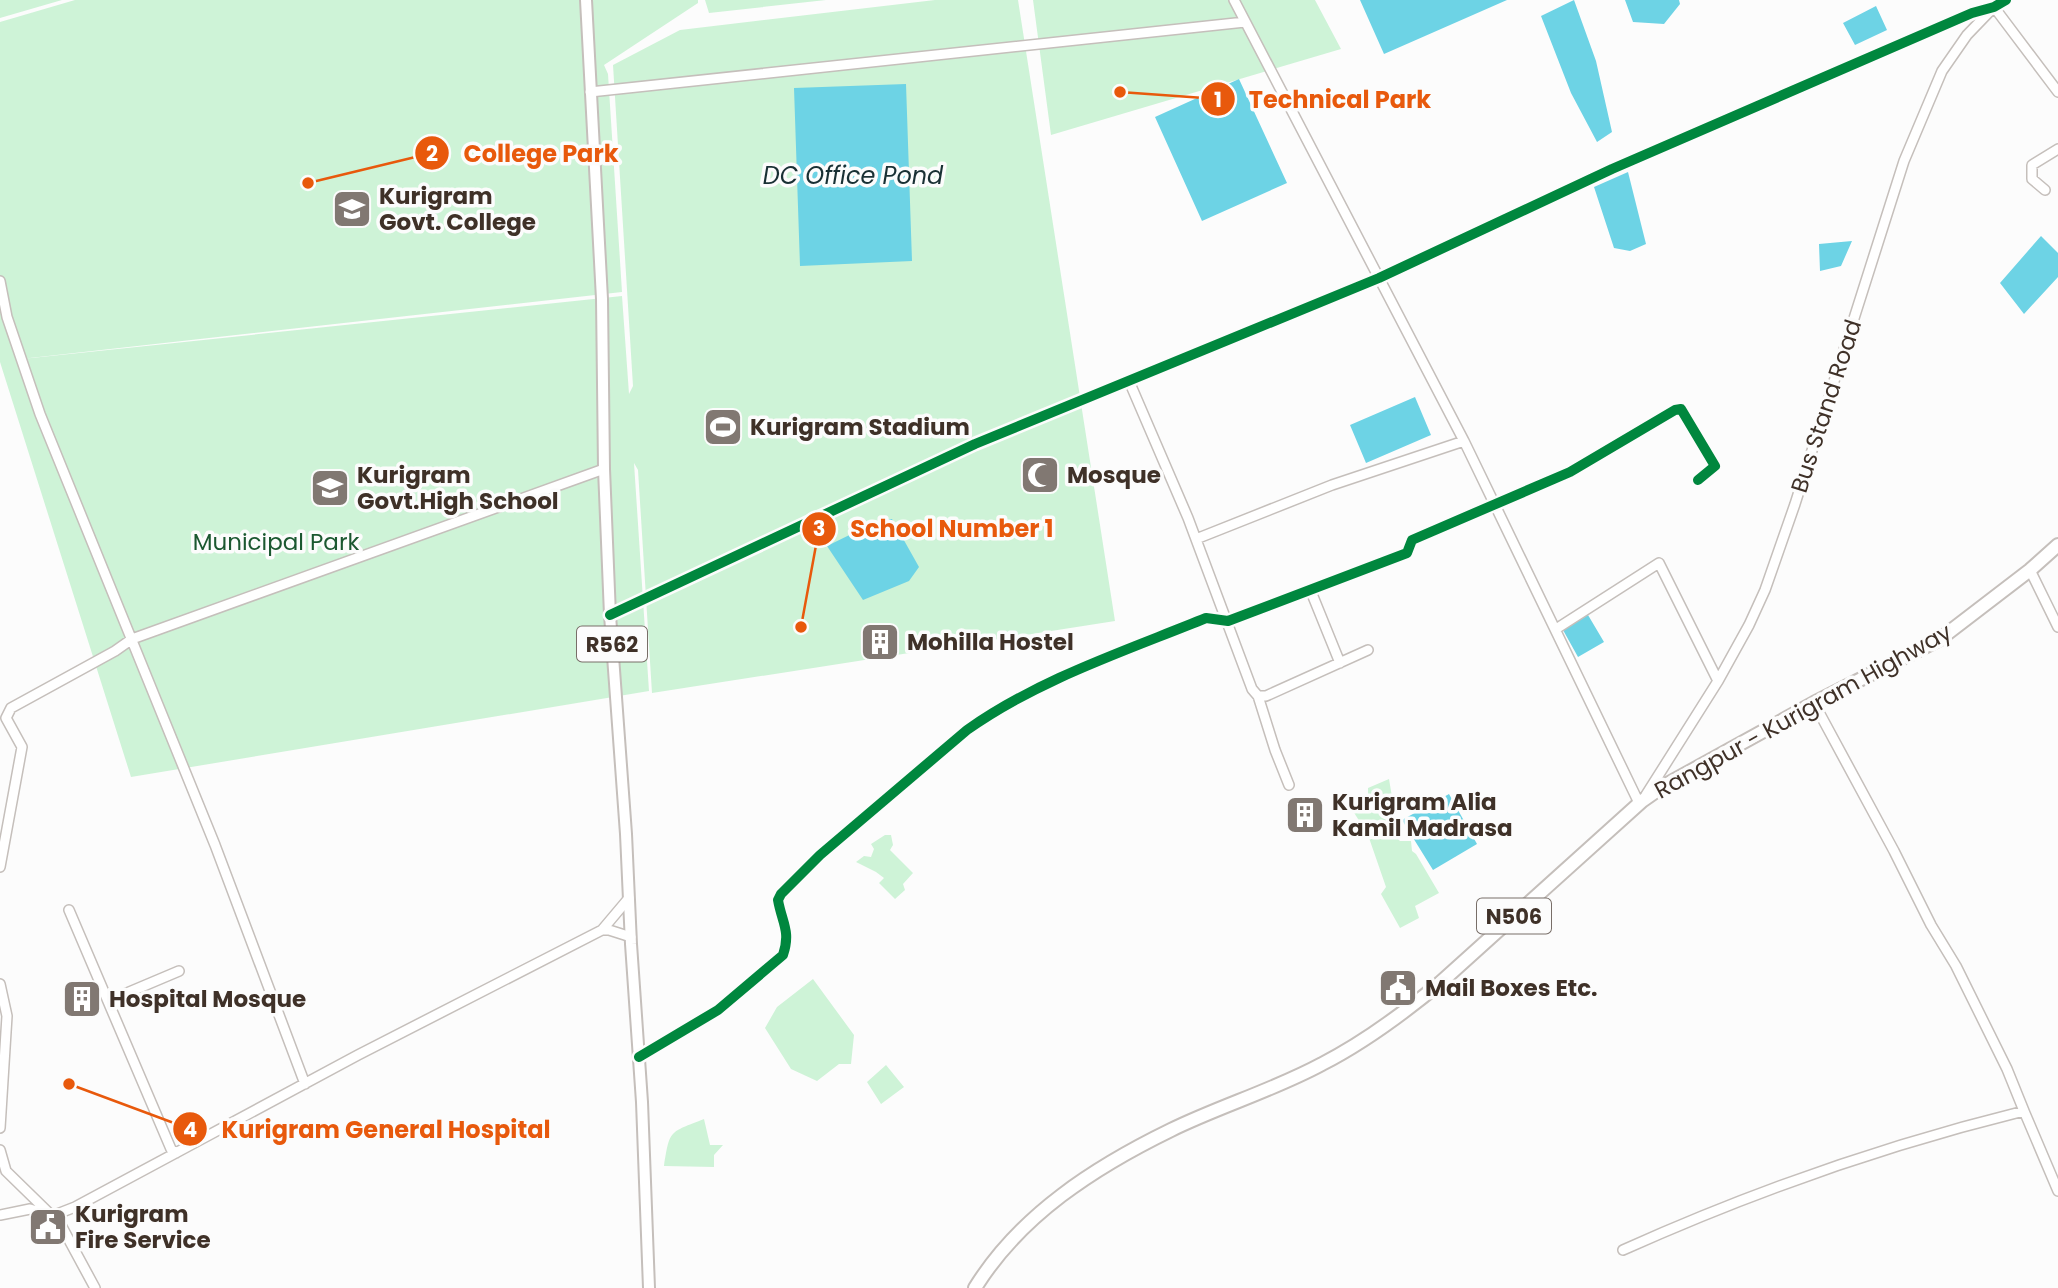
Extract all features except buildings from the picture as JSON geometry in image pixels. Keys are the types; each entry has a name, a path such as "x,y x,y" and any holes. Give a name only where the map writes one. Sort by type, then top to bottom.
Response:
{"highway":[{"name":"Rangpur - Kurigram Highway","path":"975,1288 1006,1246 1060,1195 1170,1130 1323,1064 1409,1009 1641,802 1662,787 1814,703 1940,639 2058,545"}],"main road":[{"name":"R562","path":"586,0 602,299 604,469 610,615 639,1057 649,1288"}],"street":[{"path":"1234,0 1464,441 1641,802"},
{"path":"610,615 963,450 1379,278 1612,169 2006,0"},
{"path":"1994,7 2058,92"},
{"name":"Bus Stand Road","path":"1641,802 1718,681 1749,625 1773,566 1903,161 1942,71 1967,35 1994,7"},
{"path":"590,92 1245,22"},
{"path":"2045,190 2032,179 2032,165 2058,149"},
{"path":"0,281 7,317 40,414 215,845 305,1084"},
{"path":"1129,381 1196,539 1252,689 1258,696 1289,785"},
{"path":"639,1057 718,1010 783,955 787,930 778,900 780,894 820,855 989,714 1080,669 1206,618 1228,621 1407,553 1412,540 1570,472 1633,432 1675,410 1681,409 1715,466 1698,480"},
{"path":"1196,539 1332,485 1464,441"},
{"path":"0,867 22,747 6,718 11,708 132,639 604,469"},
{"path":"1556,629 1659,563 1718,681"},
{"path":"2029,570 2058,627"},
{"path":"1310,589 1336,664"},
{"path":"1258,696 1266,696 1368,650"},
{"path":"1814,703 1931,925 1956,966 2007,1069 2058,1191"},
{"path":"0,1215 30,1209 54,1215 75,1207 602,930 629,898"},
{"path":"69,911 171,1149 176,1153"},
{"path":"602,930 631,937"},
{"path":"108,1001 179,971"},
{"path":"0,984 7,1016 0,1128"},
{"path":"1623,1250 1734,1203 1873,1152 2024,1111"},
{"path":"0,1150 6,1171 54,1215 95,1288"}],"green space":[{"path":"0,0 62,0 0,18"},
{"name":"Municipal Park","path":"75,0 698,0 698,3 604,65 608,74 622,292 12,360 622,296 629,394 633,386 613,65 680,30 935,0 1018,0 1115,621 652,693 638,470 634,463 649,691 131,777 0,362 0,22"},
{"path":"705,0 826,0 709,13"},
{"path":"1033,0 1315,0 1341,49 1051,135"},
{"path":"1389,779 1396,821 1402,830 1394,835 1400,841 1411,841 1412,851 1439,893 1415,906 1419,918 1400,928 1381,894 1386,887 1368,835 1348,803 1368,800 1368,788"},
{"path":"885,835 891,835 893,845 890,850 913,873 903,884 905,890 895,899 879,883 884,878 856,862 864,856 871,857 874,849 871,844"},
{"path":"813,979 854,1035 851,1064 839,1064 817,1081 791,1069 765,1028 777,1007"},
{"path":"886,1065 904,1087 881,1104 867,1082"},
{"path":"704,1119 710,1145 723,1145 714,1155 714,1167 664,1166 673,1134"}],"water":[{"path":"1360,0 1507,0 1384,54"},
{"path":"1574,0 1596,61 1612,132 1597,142 1571,93 1541,16"},
{"path":"1625,0 1679,0 1680,4 1664,24 1633,22"},
{"path":"1876,6 1887,30 1855,45 1843,23"},
{"path":"1239,79 1287,183 1202,221 1155,117"},
{"name":"DC Office Pond","path":"906,84 912,261 800,266 794,88"},
{"path":"1628,172 1646,244 1630,251 1614,248 1594,187"},
{"path":"2041,236 2058,253 2058,277 2024,314 2000,283"},
{"path":"1852,241 1841,266 1820,271 1819,244"},
{"path":"1415,397 1431,435 1366,463 1350,425"},
{"path":"892,519 919,567 909,581 863,600 827,546 880,520"},
{"path":"1588,615 1604,642 1578,657 1563,630"},
{"path":"1449,794 1477,844 1433,870 1402,820"}],"cycle path":[{"path":"610,615 975,444 1379,278 1612,169 2006,0"},
{"path":"639,1057 718,1010 783,955 786,933 778,900 781,894 820,855 967,730 1023,696 1083,667 1206,618 1228,621 1407,553 1412,540 1570,472 1675,410 1681,409 1715,466 1698,480"}],"place":[{"name":"Technical Park","path":"1120,92"},
{"name":"College Park","path":"308,183"},
{"name":"Kurigram Govt. College","path":"352,209"},
{"name":"Kurigram Stadium","path":"723,427"},
{"name":"Mosque","path":"1040,475"},
{"name":"Kurigram Govt.High School","path":"330,488"},
{"name":"School Number 1","path":"801,627"},
{"name":"Mohilla Hostel","path":"880,642"},
{"name":"Kurigram Alia Kamil Madrasa","path":"1305,815"},
{"name":"Mail Boxes Etc.","path":"1398,988"},
{"name":"Hospital Mosque","path":"82,999"},
{"name":"Kurigram General Hospital","path":"69,1084"},
{"name":"Kurigram Fire Service","path":"48,1227"}]}
